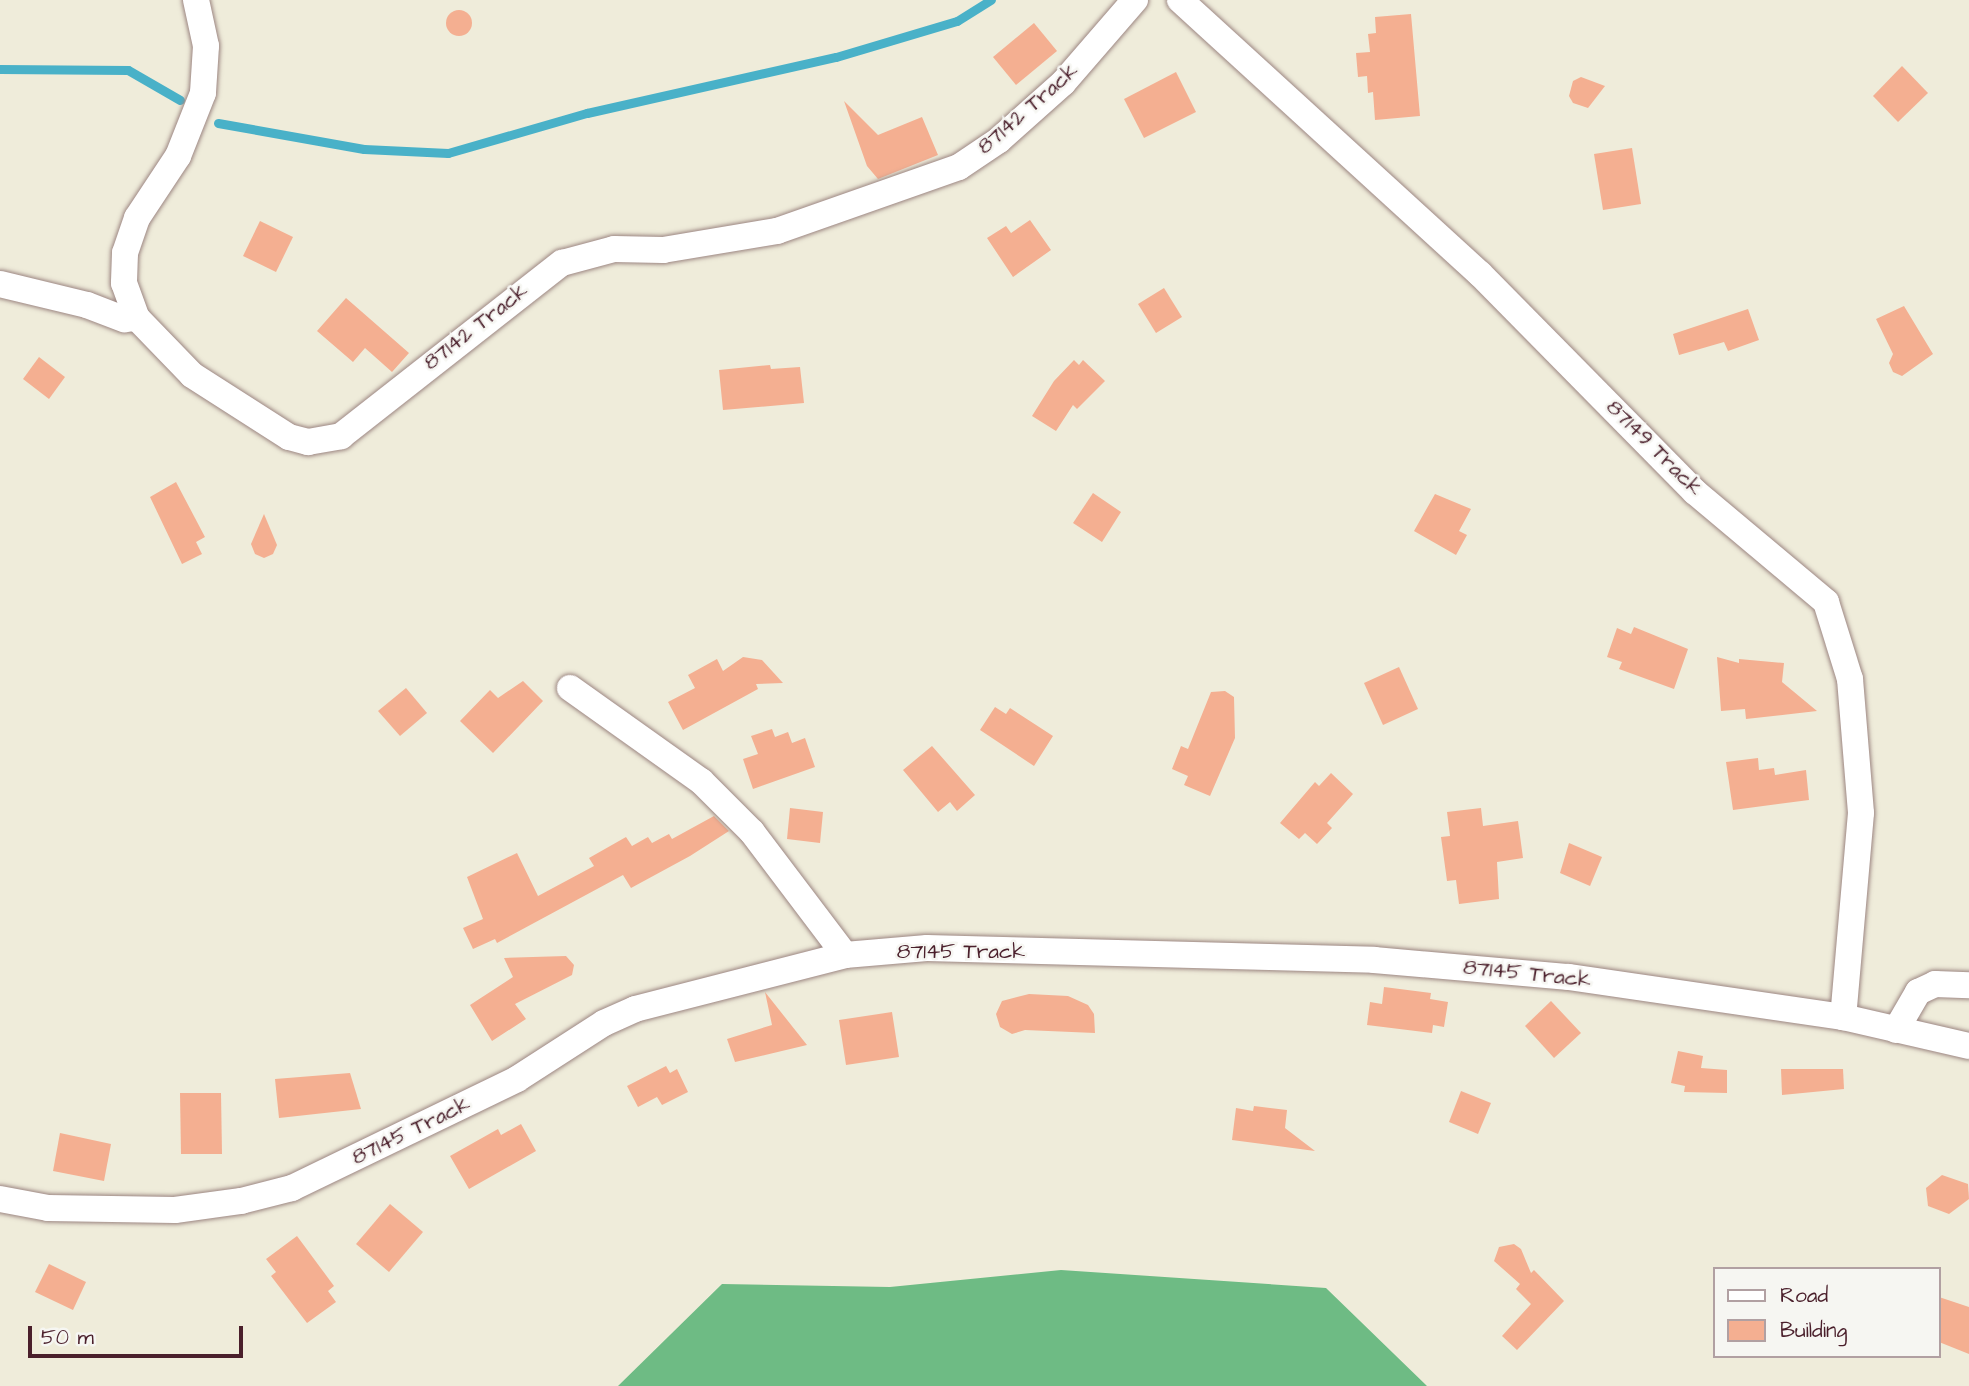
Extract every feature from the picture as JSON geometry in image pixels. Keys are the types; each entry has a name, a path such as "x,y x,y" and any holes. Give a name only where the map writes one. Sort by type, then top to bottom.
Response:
{"street":[{"name":"87142 Track","path":"196,0 206,46 203,93 192,128 137,219 125,253 124,283 137,317 208,388 289,437 308,442 341,436 562,263 614,249 663,250 777,231 960,167 999,140 1063,83 1135,0"},
{"name":"87149 Track","path":"1180,0 1480,274 1695,492 1826,601 1840,634 1850,679 1861,813 1843,1017"},
{"path":"0,284 87,305 124,319 137,317"},
{"path":"570,688 702,780 752,832 845,955"},
{"name":"87145 Track","path":"0,1199 48,1208 175,1210 241,1201 292,1188 517,1079 604,1023 635,1009 845,955 927,948 1374,960 1569,976 1843,1017 1969,1046"},
{"path":"1896,1030 1918,992 1935,984 1969,985"}],"green space":[{"path":"1061,1270 1326,1288 1427,1386 618,1386 722,1284 890,1287"}],"building":[{"path":"459,10 468,14 472,23 468,32 459,36 450,32 446,23 450,14"},
{"path":"1411,14 1420,116 1375,120 1373,92 1368,93 1367,76 1358,77 1356,53 1370,52 1368,34 1376,33 1375,17"},
{"path":"1034,23 1057,51 1016,85 993,57"},
{"path":"1902,66 1928,93 1898,122 1873,96"},
{"path":"1176,72 1196,112 1144,138 1124,99"},
{"path":"1581,77 1605,86 1588,108 1573,103 1569,96 1573,81"},
{"path":"844,101 878,135 922,117 938,155 878,179 867,166"},
{"path":"1632,148 1641,204 1603,210 1594,154"},
{"path":"1030,220 1051,250 1013,277 987,238 1006,226 1011,233"},
{"path":"260,221 293,237 276,272 243,256"},
{"path":"1164,288 1182,317 1156,333 1138,304"},
{"path":"346,298 409,353 392,372 365,348 353,362 317,331"},
{"path":"1904,306 1933,354 1902,376 1893,372 1889,363 1893,354 1876,319"},
{"path":"1748,309 1759,340 1728,351 1724,342 1679,355 1673,334"},
{"path":"39,357 65,377 49,399 23,379"},
{"path":"1074,360 1079,365 1083,360 1105,381 1077,409 1073,405 1056,431 1032,416 1054,381"},
{"path":"770,365 771,369 800,367 804,403 723,410 719,370"},
{"path":"176,482 205,537 196,542 202,554 182,564 150,497"},
{"path":"1093,493 1121,512 1102,542 1073,523"},
{"path":"1435,494 1471,509 1459,531 1467,535 1456,555 1414,531"},
{"path":"264,514 277,545 273,554 264,558 255,554 251,544"},
{"path":"1634,627 1688,649 1674,689 1619,669 1622,662 1607,657 1617,628 1631,634"},
{"path":"743,657 762,660 783,683 756,684 758,689 683,730 668,702 695,688 688,675 717,659 723,671"},
{"path":"1717,657 1739,663 1739,659 1784,663 1782,682 1817,711 1746,719 1745,709 1721,711"},
{"path":"1399,667 1418,709 1383,725 1364,683"},
{"path":"523,681 543,701 493,753 460,721 490,690 498,698"},
{"path":"406,688 427,713 400,736 378,711"},
{"path":"1225,691 1234,697 1235,738 1210,796 1184,785 1188,776 1172,769 1181,746 1188,749 1211,692"},
{"path":"995,707 1006,714 1010,708 1053,736 1034,766 980,730"},
{"path":"772,729 775,737 788,732 792,743 805,738 815,767 753,789 743,759 758,754 751,736"},
{"path":"932,746 975,795 957,811 950,802 938,812 903,770"},
{"path":"1758,758 1759,770 1774,768 1775,775 1806,770 1809,800 1733,810 1726,762"},
{"path":"1331,773 1353,794 1327,823 1332,828 1317,844 1305,833 1299,839 1280,823 1315,782 1319,786"},
{"path":"790,808 823,812 820,843 787,839"},
{"path":"1481,808 1483,826 1518,821 1523,858 1497,862 1499,899 1459,904 1456,880 1447,881 1441,837 1450,836 1447,812"},
{"path":"714,816 729,831 690,856 631,888 623,875 497,943 495,939 473,949 463,928 483,919 467,877 517,853 538,896 594,866 589,858 626,837 632,846 648,837 652,843 669,834 672,839"},
{"path":"1569,843 1602,857 1590,886 1560,873"},
{"path":"566,956 574,965 572,975 515,1004 526,1019 492,1041 470,1005 513,977 504,958"},
{"path":"1384,987 1431,993 1430,999 1448,1002 1444,1027 1433,1025 1432,1033 1367,1025 1370,1002 1382,1004"},
{"path":"765,992 807,1045 735,1062 727,1039 772,1025"},
{"path":"1029,994 1068,996 1088,1005 1094,1014 1095,1033 1025,1030 1012,1034 1000,1027 996,1014 1002,1001"},
{"path":"1551,1001 1581,1033 1554,1058 1525,1026"},
{"path":"892,1012 899,1057 846,1065 839,1020"},
{"path":"1678,1051 1703,1056 1701,1068 1727,1070 1727,1093 1684,1092 1685,1086 1671,1083"},
{"path":"666,1066 670,1073 677,1069 688,1092 662,1105 657,1097 638,1107 627,1086"},
{"path":"1781,1069 1843,1069 1844,1089 1782,1095"},
{"path":"350,1073 361,1109 279,1118 275,1079"},
{"path":"1461,1091 1491,1103 1478,1134 1449,1122"},
{"path":"180,1093 221,1093 222,1154 181,1154"},
{"path":"1254,1106 1287,1110 1285,1128 1315,1151 1232,1140 1236,1108 1253,1111"},
{"path":"521,1124 536,1151 469,1189 450,1156 498,1129 501,1135"},
{"path":"60,1133 111,1144 104,1181 53,1171"},
{"path":"1942,1175 1968,1184 1969,1199 1949,1214 1928,1206 1926,1188"},
{"path":"390,1204 423,1232 389,1272 356,1244"},
{"path":"297,1236 334,1286 328,1291 336,1302 307,1323 271,1276 276,1272 266,1259"},
{"path":"1514,1244 1521,1249 1531,1273 1534,1270 1564,1301 1517,1350 1502,1336 1531,1304 1516,1289 1520,1284 1494,1261 1499,1247"},
{"path":"49,1264 86,1282 73,1310 35,1292"},
{"path":"1941,1298 1969,1307 1969,1354 1941,1343"}],"waterway":[{"path":"218,123 364,149 448,153 587,113 836,57 957,21 991,0"},
{"path":"0,69 128,70 180,100"}]}
